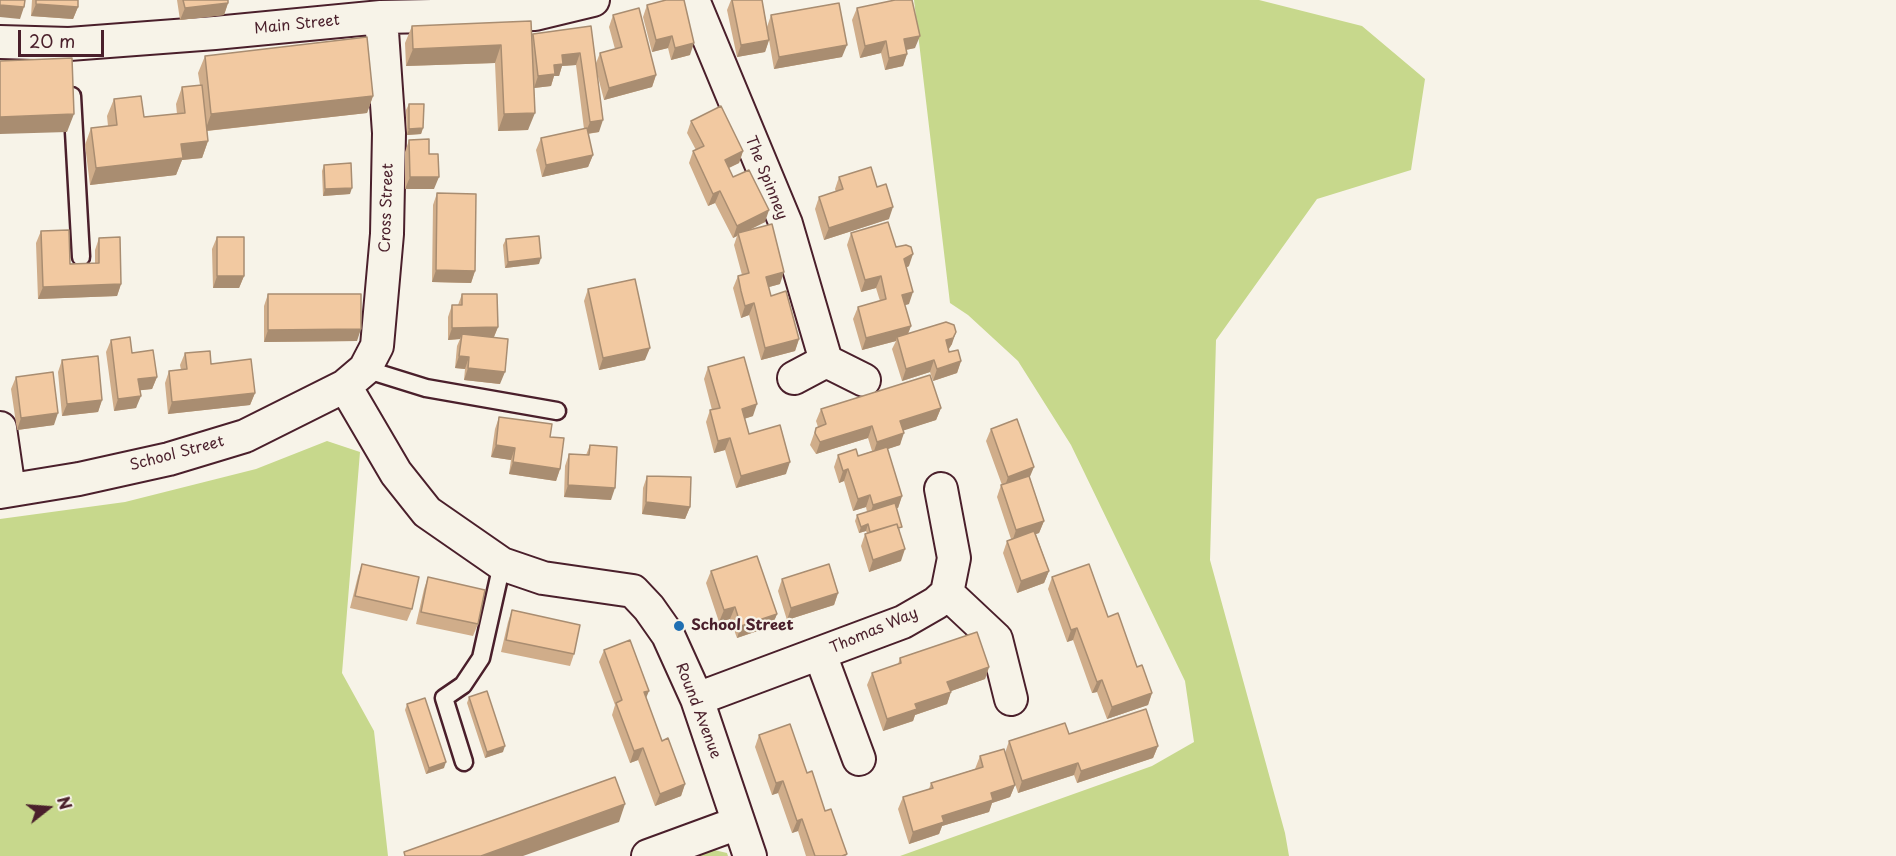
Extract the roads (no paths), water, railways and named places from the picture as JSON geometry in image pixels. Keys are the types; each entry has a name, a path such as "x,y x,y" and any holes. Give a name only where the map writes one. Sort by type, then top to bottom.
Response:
{"street":[{"name":"Main Street","path":"0,42 69,49 214,33 363,12 536,14 593,0"},
{"name":"The Spinney","path":"693,0 786,224 826,361"},
{"name":"Cross Street","path":"355,378 377,346 387,234 389,133 363,12"},
{"path":"794,378 826,361 864,380"},
{"name":"School Street","path":"4,491 79,479 146,464 245,436 355,378"},
{"name":"Round Avenue","path":"355,378 396,474 428,512 502,564 543,578 633,591 668,635 697,699 750,856"},
{"path":"0,428 4,491"},
{"path":"940,489 954,558 947,593 996,639 1011,699"},
{"name":"Thomas Way","path":"697,699 903,622 947,593"},
{"path":"820,654 859,759"},
{"path":"648,856 738,823"}],"lane":[{"path":"71,79 81,257"},
{"path":"355,378 557,411"},
{"path":"464,762 444,698 463,686 481,658 502,564"}],"place":[{"name":"School Street","path":"679,626"}]}
